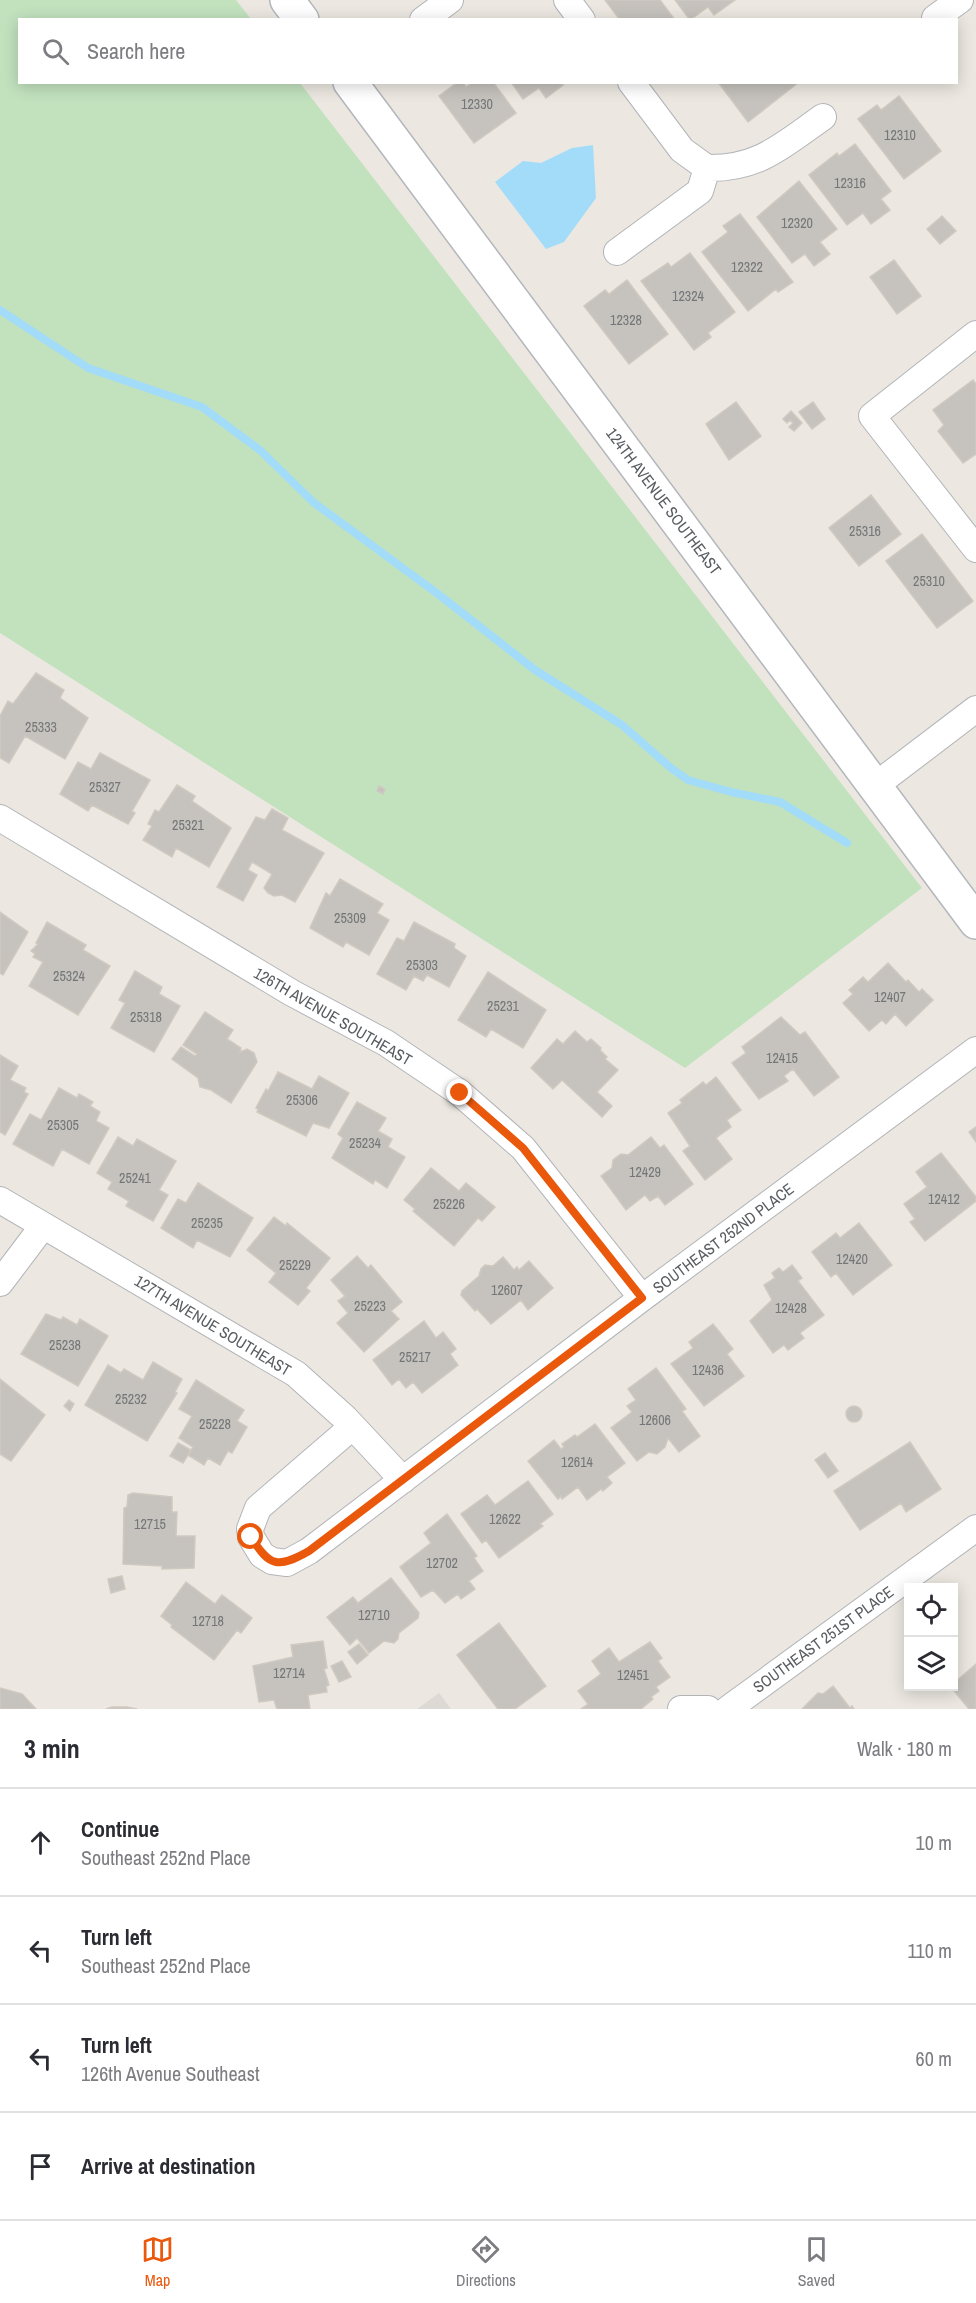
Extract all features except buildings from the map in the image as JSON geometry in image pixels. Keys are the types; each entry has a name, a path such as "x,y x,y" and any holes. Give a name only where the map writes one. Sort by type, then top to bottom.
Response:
{"street":[{"path":"288,0 301,18"},
{"path":"426,18 450,0"},
{"path":"567,0 580,18"},
{"path":"935,18 960,0"},
{"name":"124TH AVENUE SOUTHEAST","path":"351,84 976,922"},
{"path":"632,84 682,150 707,168 726,168 766,158 823,117"},
{"path":"617,252 700,190 707,168"},
{"path":"976,334 872,416 976,549"},
{"path":"876,785 976,709"},
{"name":"126TH AVENUE SOUTHEAST","path":"0,818 292,993 386,1043 460,1093 523,1148 642,1298"},
{"name":"SOUTHEAST 252ND PLACE","path":"352,1426 258,1508 250,1529 251,1537 262,1555 272,1561 287,1563 309,1551 642,1298 976,1050"},
{"name":"127TH AVENUE SOUTHEAST","path":"0,1200 296,1374 352,1426 403,1480"},
{"path":"0,1283 43,1226"},
{"name":"SOUTHEAST 251ST PLACE","path":"728,1709 976,1528"},
{"path":"681,1709 708,1709"}],"shaded area":[{"path":"439,1693 451,1709 417,1709"}],"green space":[{"path":"0,0 236,0 250,18 18,18 18,84 301,84 922,888 685,1068 0,633"}],"water":[{"path":"593,145 596,198 564,242 546,249 495,182 523,161 541,163 572,148"}],"waterway":[{"path":"0,310 88,368 202,407 261,451 313,502 438,594 535,670 622,725 688,780 780,802 847,843"}],"route":[{"path":"251,1537 262,1555 272,1561 287,1563 309,1551 642,1298 523,1148 460,1093"}]}
